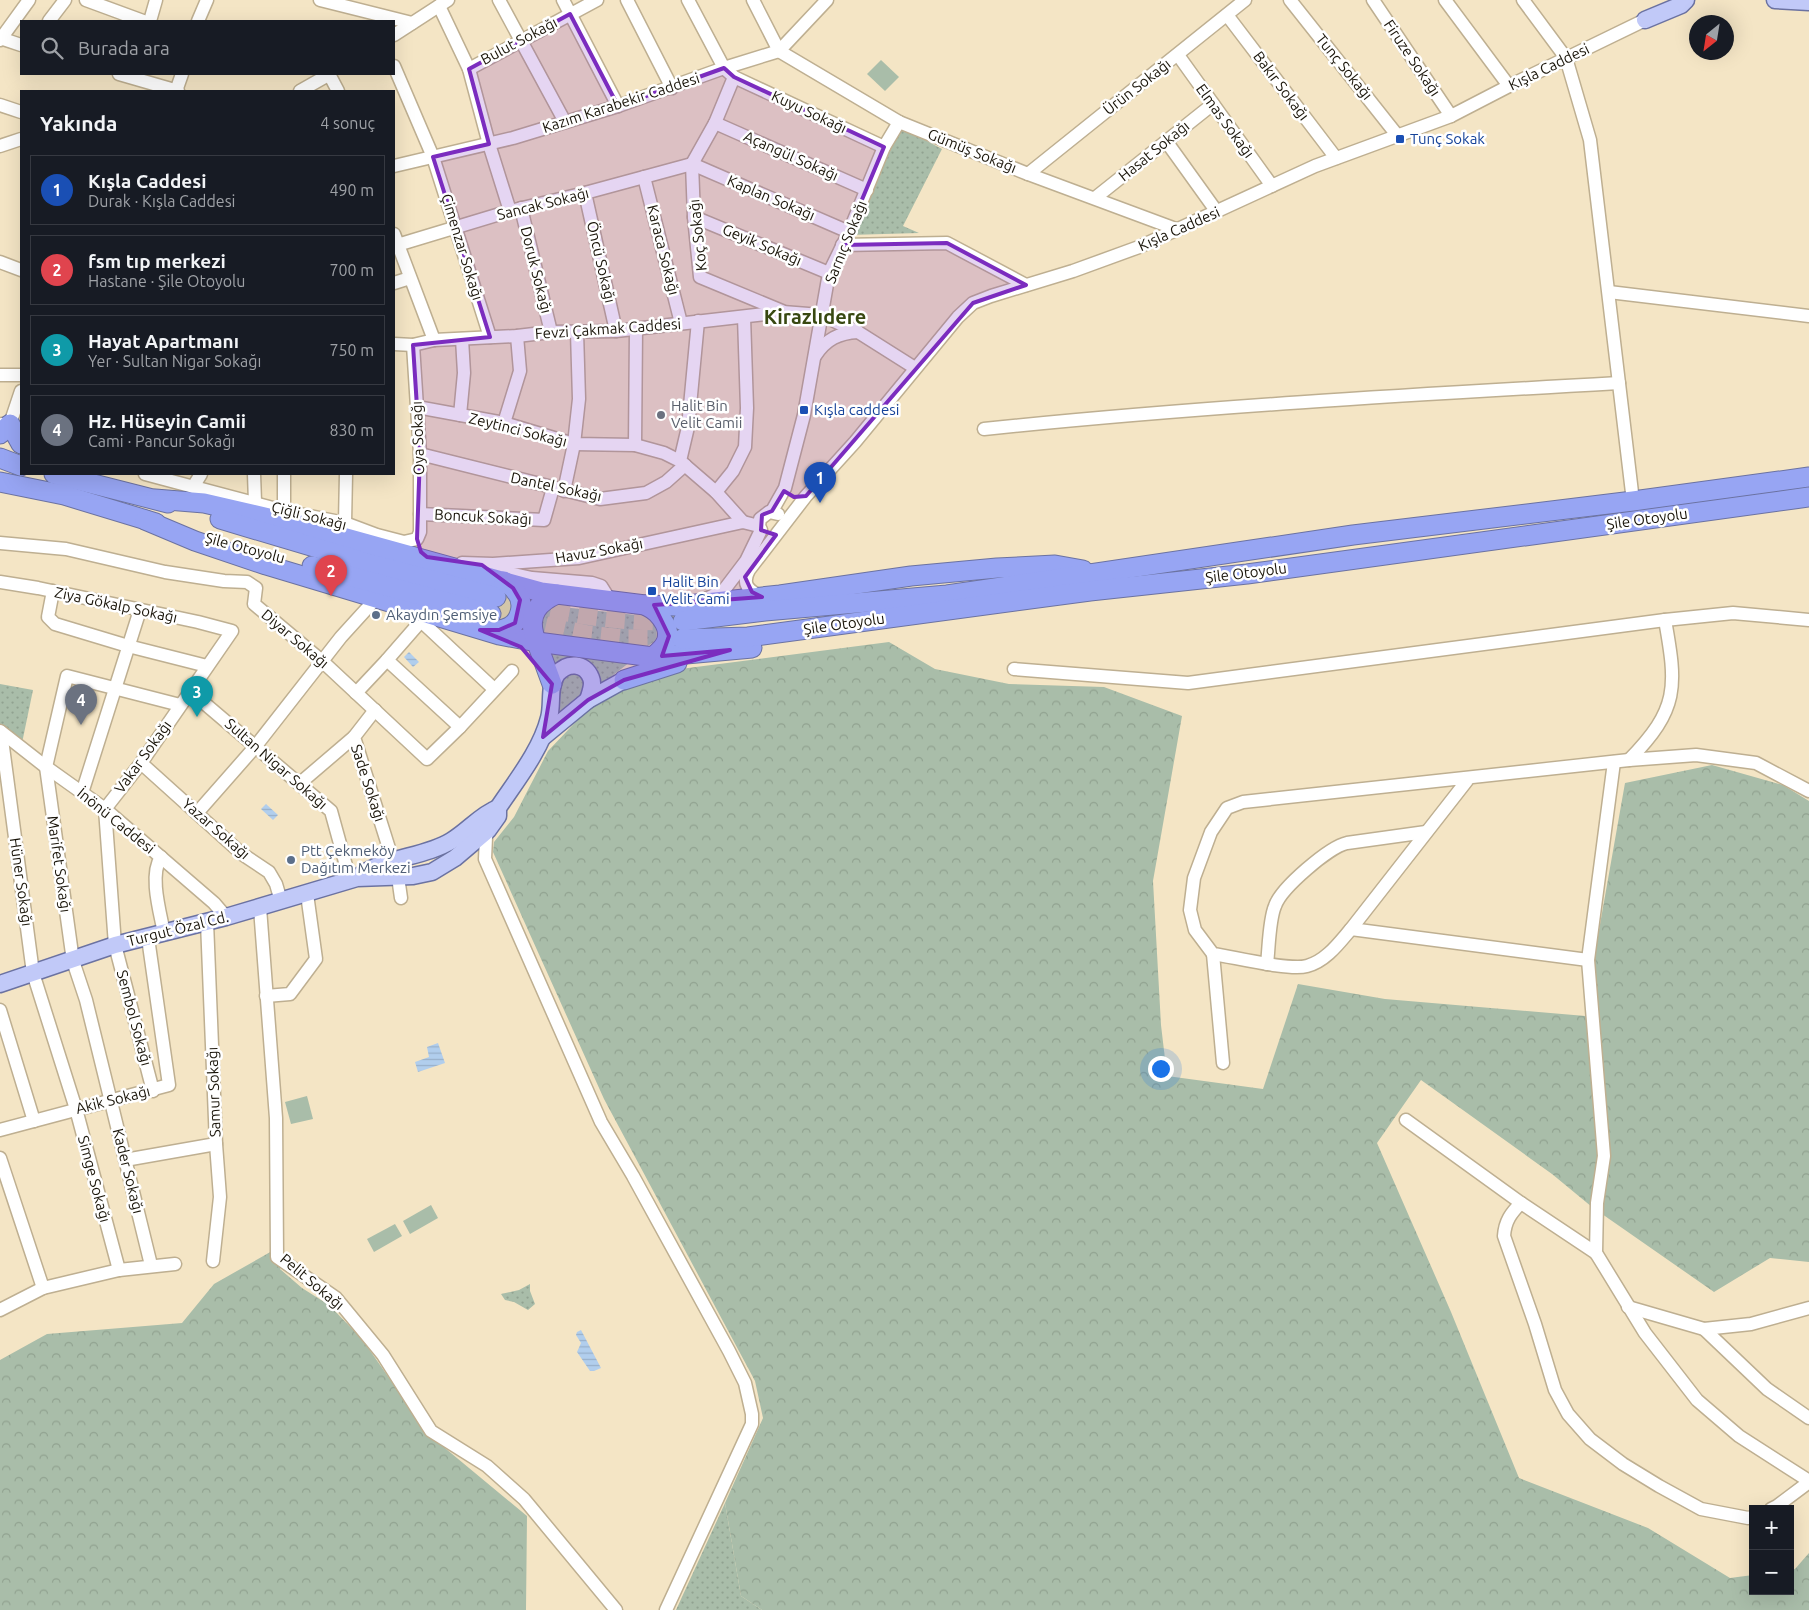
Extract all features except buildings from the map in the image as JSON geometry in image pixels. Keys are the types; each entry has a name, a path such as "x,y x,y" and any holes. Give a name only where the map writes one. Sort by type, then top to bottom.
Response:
{"highway":[{"path":"0,458 20,466"},
{"path":"0,464 20,466"},
{"name":"Şile Otoyolu","path":"68,476 155,499 371,564 497,597"},
{"name":"Şile Otoyolu","path":"1809,477 1634,501 1353,535 947,595 765,611 683,630 748,637 1090,591 1247,574 1809,498"},
{"name":"Şile Otoyolu","path":"0,482 64,495 145,520 436,600 497,597"},
{"path":"0,495 64,495"},
{"path":"145,520 196,541 266,565 480,630 537,642 653,657 788,644 958,621 1090,591"},
{"path":"497,597 541,592 611,602 677,606 762,597 911,576 997,568 1055,565 1100,573"},
{"path":"552,684 532,628 534,611 542,603 557,594"},
{"path":"480,630 506,629 515,623 518,618 521,605 518,595 497,597"},
{"path":"624,680 666,644 668,630 660,615 646,605"},
{"path":"499,635 521,647 539,666 552,684"},
{"path":"624,680 671,664 730,650"}],"main road":[{"path":"1774,0 1809,2"},
{"name":"Kışla Caddesi","path":"1645,20 1679,1"},
{"path":"543,737 550,717 552,684 556,675 561,670 569,665 578,665 586,670 591,678 592,688 588,700"},
{"path":"543,737 588,700 624,680"},
{"name":"Turgut Özal Cd.","path":"0,984 114,945 226,918 306,894 354,879 364,872 396,869 424,875 432,872 455,858 488,830 498,816 498,808 543,737"},
{"name":"Turgut Özal Cd.","path":"396,869 450,842 489,812 498,808"}],"street":[{"path":"20,45 1,39 29,0"},
{"path":"50,20 65,0"},
{"path":"86,0 140,20"},
{"path":"150,20 156,0"},
{"path":"198,20 207,0"},
{"path":"320,0 412,24"},
{"path":"499,0 565,122"},
{"path":"563,0 618,106"},
{"name":"Bulut Sokağı","path":"469,68 596,0"},
{"path":"627,0 672,88"},
{"path":"688,0 724,68"},
{"path":"753,0 779,51"},
{"name":"Ürün Sokağı","path":"1028,174 1245,0"},
{"name":"Tunç Sokağı","path":"1290,0 1397,135"},
{"name":"Firuze Sokağı","path":"1373,0 1452,116"},
{"path":"1445,0 1509,86"},
{"path":"1523,0 1566,58 1590,140 1634,501"},
{"path":"395,34 444,3"},
{"name":"Doruk Sokağı","path":"444,3 469,68 489,144 516,209 551,332"},
{"name":"Kazım Karabekir Caddesi","path":"395,166 513,138 618,106 724,68 779,51 821,3"},
{"name":"Bakır Sokağı","path":"1227,15 1336,158"},
{"name":"Kışla Caddesi","path":"762,597 752,592 746,585 745,577 806,496 855,442 958,316 973,303 1073,271 1139,247 1314,166 1452,116 1645,20"},
{"name":"Gümüş Sokağı","path":"779,51 899,122 1028,174 1176,229"},
{"name":"Elmas Sokağı","path":"1178,55 1272,186"},
{"name":"Çimenzar Sokağı","path":"395,68 433,156 490,337"},
{"name":"Kuyu Sokağı","path":"724,68 734,77 884,147"},
{"path":"122,75 174,90"},
{"path":"177,90 182,75"},
{"path":"302,90 327,75"},
{"path":"330,75 337,90"},
{"path":"692,164 715,123 734,77"},
{"name":"Hasat Sokağı","path":"1095,198 1213,104"},
{"path":"0,105 20,112"},
{"name":"Sarnıç Sokağı","path":"772,512 785,488 804,415 829,274 849,232 884,147 899,122"},
{"name":"Açangül Sokağı","path":"715,123 867,190"},
{"path":"0,146 20,139"},
{"path":"1166,141 1217,212"},
{"name":"Sancak Sokağı","path":"395,242 456,228 516,209 585,193 692,164"},
{"name":"Koç Sokağı","path":"692,164 694,217 700,277 783,312"},
{"name":"Kaplan Sokağı","path":"692,164 849,232"},
{"name":"Karaca Sokağı","path":"644,177 682,324"},
{"name":"Öncü Sokağı","path":"585,193 616,331"},
{"name":"Geyik Sokağı","path":"694,217 829,274"},
{"path":"395,242 434,340"},
{"path":"842,245 948,243 1026,285"},
{"path":"0,262 20,270"},
{"path":"395,283 410,278"},
{"path":"1608,292 1809,316"},
{"name":"Fevzi Çakmak Caddesi","path":"395,344 413,345 434,340 517,336 551,332 616,331 783,312 821,315"},
{"path":"821,315 858,332 916,368"},
{"path":"716,492 733,471 745,447 747,408 744,317"},
{"path":"683,463 698,321"},
{"path":"635,445 636,329"},
{"path":"558,489 574,444 579,399 578,332"},
{"path":"814,357 829,340 844,333 858,332"},
{"path":"504,423 520,371 517,336"},
{"path":"460,415 464,373 462,339"},
{"name":"Oya Sokağı","path":"413,345 420,454 418,535"},
{"path":"0,375 20,375"},
{"path":"984,429 1334,399 1619,383"},
{"path":"12,433 20,396"},
{"name":"Zeytinci Sokağı","path":"417,407 504,423 574,444 635,445 664,453 683,463 716,492 743,522"},
{"name":"Dantel Sokağı","path":"420,454 600,499 646,493 666,482 683,463"},
{"name":"Çiğli Sokağı","path":"149,475 284,511 346,524 404,542 418,535"},
{"path":"193,487 200,475"},
{"path":"254,475 255,502"},
{"path":"284,475 284,511"},
{"path":"346,475 346,524"},
{"path":"785,488 794,497 806,496"},
{"name":"Boncuk Sokağı","path":"420,514 544,520 558,489"},
{"path":"697,603 724,590 746,561 760,528 762,516 772,512 782,517 780,530 768,535 760,528"},
{"name":"Havuz Sokağı","path":"418,535 422,552 427,557 469,565 579,558 743,522 760,528"},
{"name":"Diyar Sokağı","path":"0,543 66,549 165,572 224,581 247,582 256,588 254,604 322,661 427,759 460,728 512,671"},
{"path":"493,564 509,573 532,578 592,583 602,586 611,602"},
{"name":"Ziya Gökalp Sokağı","path":"0,582 53,591 232,631"},
{"path":"53,591 48,617 51,622 128,646 207,666"},
{"path":"197,813 255,746 341,637 371,604"},
{"path":"82,793 140,610"},
{"path":"1014,669 1188,683 1665,620 1733,613 1809,620"},
{"path":"1629,760 1645,743 1666,713 1673,687 1671,654 1665,620"},
{"path":"356,693 421,621 494,689"},
{"name":"Vakar Sokağı","path":"105,809 141,763 232,631"},
{"path":"387,660 460,728"},
{"path":"46,767 67,676 180,705"},
{"name":"Sultan Nigar Sokağı","path":"190,691 331,811 354,879"},
{"name":"Sade Sokağı","path":"375,710 354,737 396,869 401,898"},
{"name":"İnönü Caddesi","path":"1,732 105,809 214,903 226,918"},
{"name":"Hüner Sokağı","path":"1,732 33,973"},
{"path":"300,784 354,737"},
{"path":"1223,1063 1214,954 1195,930 1190,910 1194,878 1202,854 1211,832 1228,808 1243,802 1287,796 1629,760 1696,755 1756,763 1809,792"},
{"path":"1596,1254 1597,1203 1604,1156 1588,960 1614,762"},
{"name":"Yazar Sokağı","path":"141,763 242,854 270,872 281,901"},
{"name":"Marifet Sokağı","path":"46,767 72,960"},
{"path":"1214,954 1292,967 1306,966 1320,960 1334,949 1351,929 1469,778"},
{"name":"Sembol Sokağı","path":"105,809 114,945 152,1091"},
{"path":"488,830 485,858 601,1122 638,1185 745,1383 752,1414 752,1424 666,1610"},
{"path":"1267,964 1275,904 1295,880 1323,856 1340,845 1347,843 1426,832"},
{"path":"464,850 475,852 485,858"},
{"path":"156,935 156,864 161,858"},
{"path":"266,996 290,994 316,959 306,894"},
{"name":"Pelit Sokağı","path":"260,908 276,1118 278,1257 336,1298 383,1355 431,1431 487,1466 524,1499 616,1610"},
{"name":"Samur Sokağı","path":"207,922 220,1197 213,1261"},
{"path":"1351,929 1588,960"},
{"name":"Akik Sokağı","path":"0,1130 169,1085 156,935"},
{"name":"Kader Sokağı","path":"72,960 86,1000 151,1265"},
{"name":"Simge Sokağı","path":"33,973 76,1109 119,1270"},
{"path":"0,1010 34,1121"},
{"path":"1406,1120 1521,1203 1596,1254 1645,1333 1697,1400 1739,1436 1809,1482 1779,1505"},
{"path":"125,1160 216,1144"},
{"path":"0,1158 43,1288"},
{"path":"1521,1203 1504,1225 1504,1236 1535,1324 1555,1390 1568,1414 1590,1439 1623,1464 1659,1486 1701,1509 1749,1518"},
{"path":"0,1310 43,1288 119,1270 151,1265 175,1264"},
{"path":"1628,1307 1704,1329 1751,1324 1809,1308"},
{"path":"1704,1329 1767,1389 1809,1418"}],"highlighted area":[{"path":"570,14 618,106 724,68 734,77 884,147 843,245 947,243 1026,285 973,303 806,496 794,497 784,491 772,511 762,515 761,530 776,535 745,577 752,592 762,597 654,605 669,636 662,656 730,650 624,680 588,700 543,737 552,684 521,647 480,630 499,630 515,623 520,600 513,588 482,565 427,557 421,552 417,539 420,454 413,345 490,337 433,157 489,144 469,69"}],"green space":[{"path":"881,60 899,77 885,91 867,74"},
{"path":"899,126 942,149 903,226 919,233 849,235"},
{"path":"498,590 506,594 514,604 508,621 488,624"},
{"path":"553,606 645,616 655,623 659,632 657,638 644,648 544,639 537,617"},
{"path":"889,642 935,669 1009,684 1104,687 1182,716 1153,881 1161,1025 1167,1076 1263,1089 1298,984 1385,999 1597,1017 1593,964 1625,783 1712,765 1783,785 1809,801 1809,1262 1770,1258 1714,1292 1592,1207 1552,1174 1421,1080 1377,1143 1451,1312 1519,1478 1648,1528 1730,1578 1749,1576 1749,1595 1794,1595 1794,1569 1809,1553 1809,1610 762,1610 741,1596 725,1503 763,1418 755,1381 604,1099 493,852 494,842 514,817 548,751 587,710 657,672"},
{"path":"545,650 630,662 598,687 594,669 553,671"},
{"path":"566,672 582,675 586,683 581,696 556,720 559,680"},
{"path":"0,684 33,690 22,743 0,726"},
{"path":"307,1096 313,1119 291,1124 285,1102"},
{"path":"431,1205 438,1218 410,1234 403,1221"},
{"path":"395,1224 402,1236 374,1252 367,1239"},
{"path":"281,1246 280,1269 302,1288 329,1305 362,1339 428,1434 527,1516 526,1610 0,1610 0,1360 47,1334 182,1323 214,1284"},
{"path":"530,1284 530,1291 535,1304 528,1310 514,1302 505,1300 501,1294 519,1290"},
{"path":"725,1503 741,1596 762,1610 676,1610"}],"water":[{"path":"409,652 419,662 413,667 404,657"},
{"path":"266,804 278,815 273,820 261,809"},
{"path":"438,1043 445,1063 418,1072 415,1062 429,1057 427,1047"},
{"path":"581,1330 601,1368 594,1371 590,1371 577,1352 581,1343 576,1335"}],"tunnel":[{"path":"496,597 607,618 677,621"},
{"path":"491,614 588,635 625,639 682,639"}],"place":[{"name":"Tunç Sokak","path":"1400,139"},
{"name":"Kışla caddesi","path":"804,410"},
{"name":"Halit Bin Velit Camii","path":"661,415"},
{"name":"Kışla Caddesi","path":"820,503"},
{"name":"Halit Bin Velit Cami","path":"652,591"},
{"name":"fsm tıp merkezi","path":"331,596"},
{"name":"Akaydın Şemsiye","path":"376,615"},
{"name":"Hayat Apartmanı","path":"197,717"},
{"name":"Hz. Hüseyin Camii","path":"81,725"},
{"name":"Ptt Çekmeköy Dağıtım Merkezi","path":"291,860"}],"district":[{"name":"Kirazlıdere","path":"815,317"}]}
